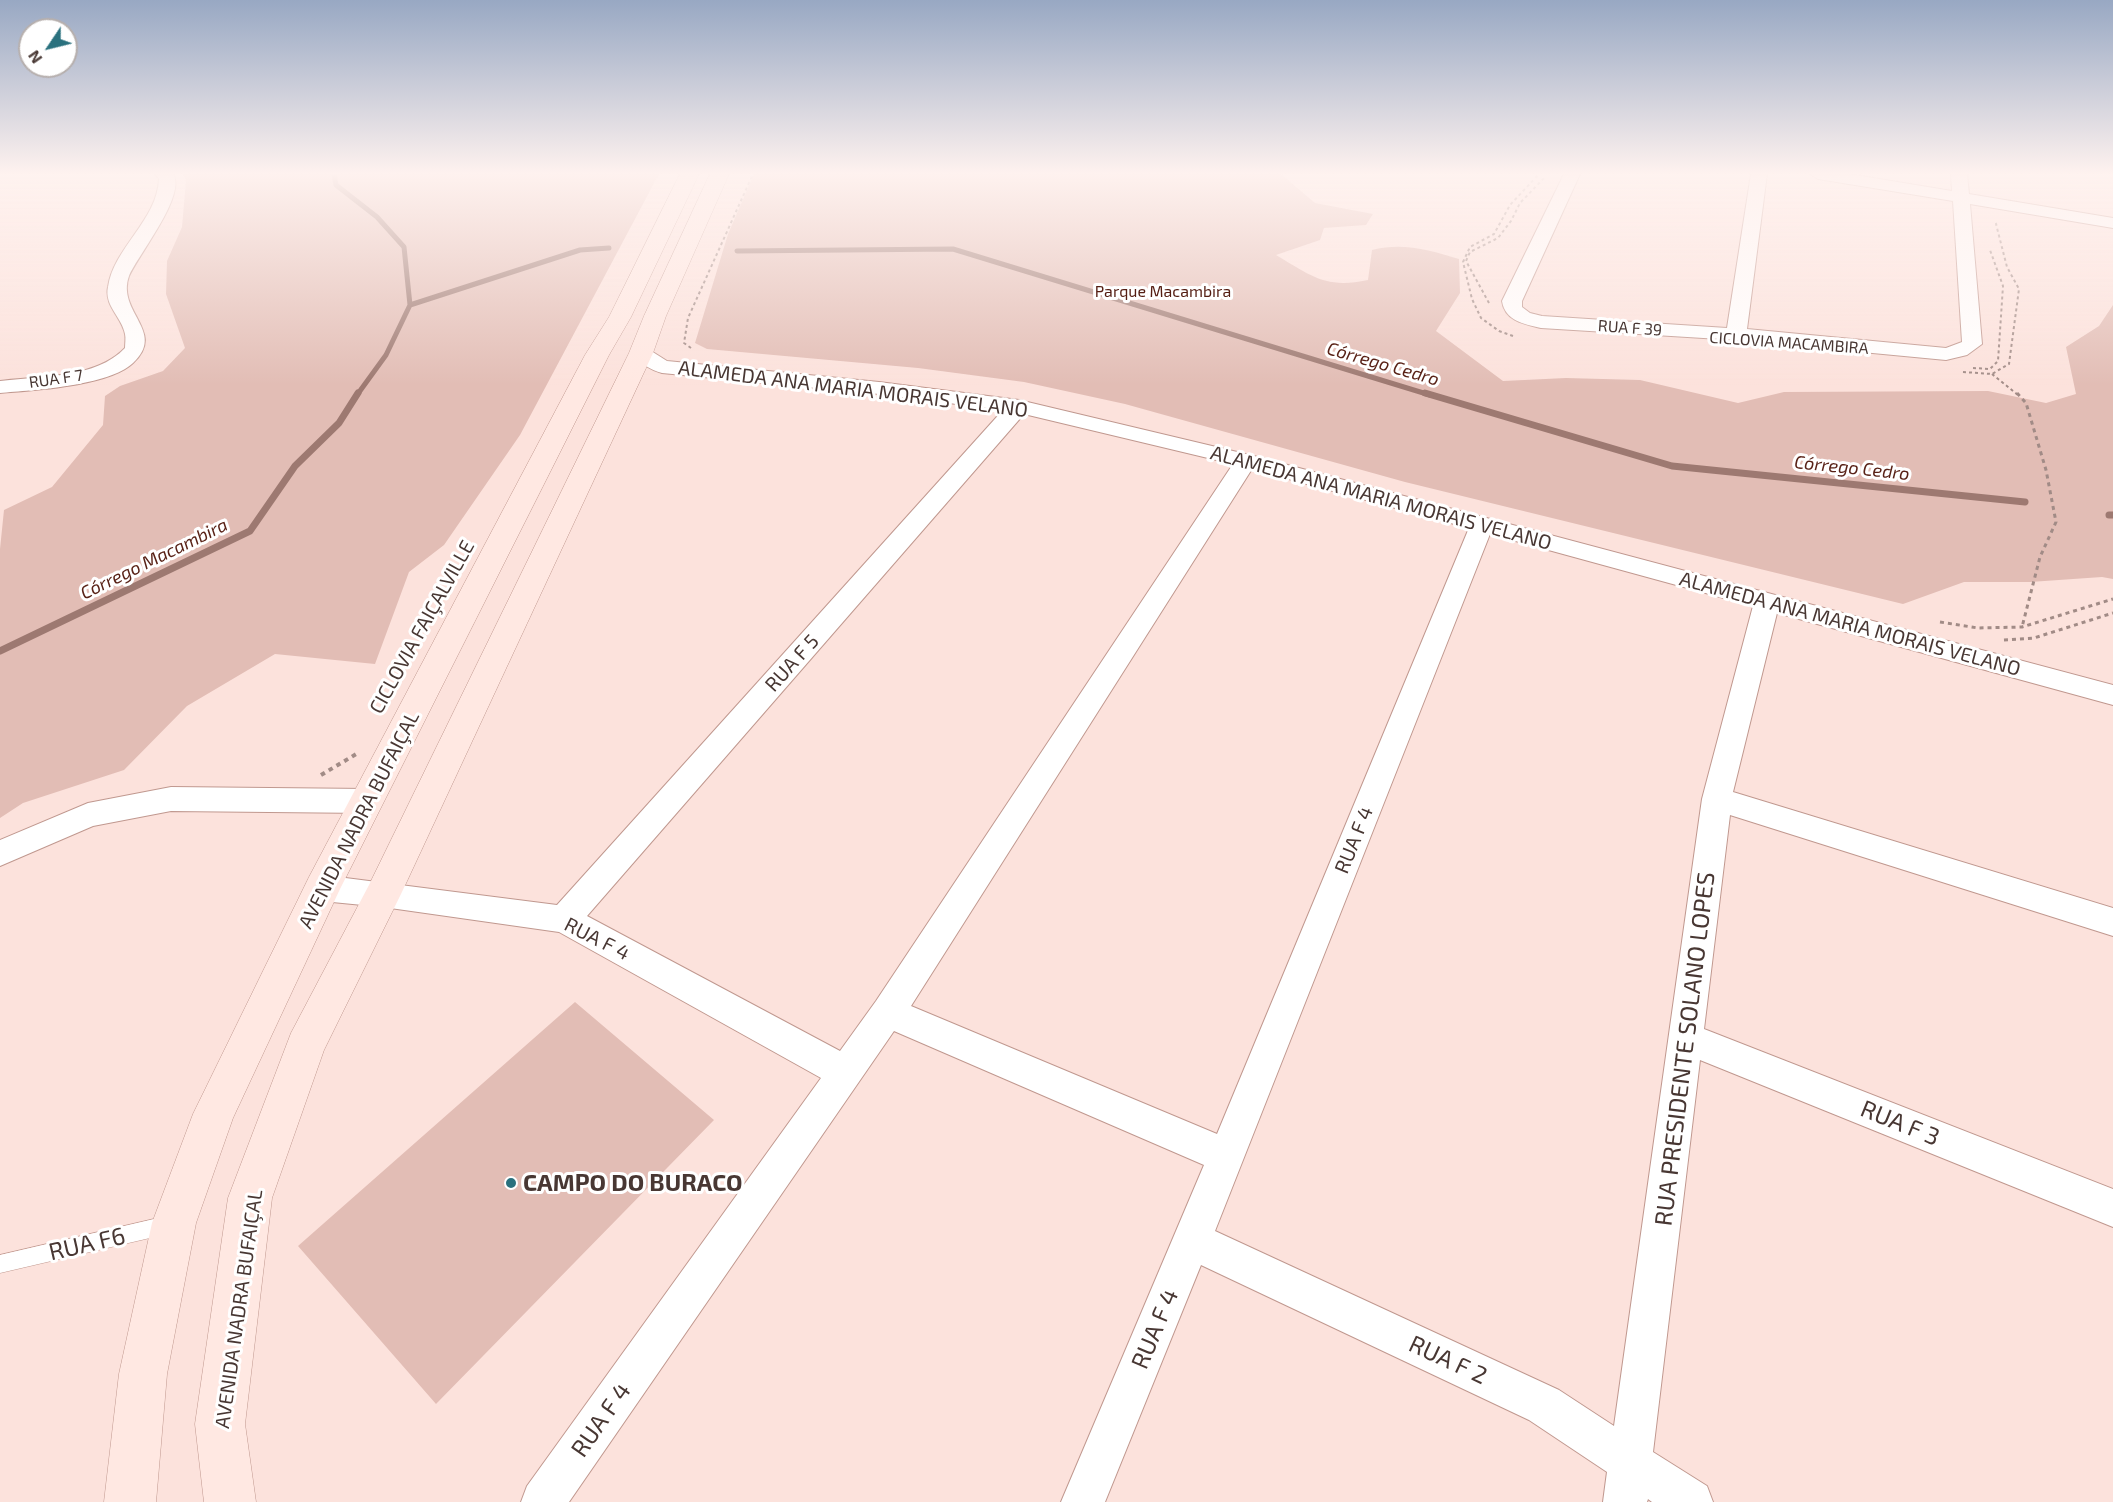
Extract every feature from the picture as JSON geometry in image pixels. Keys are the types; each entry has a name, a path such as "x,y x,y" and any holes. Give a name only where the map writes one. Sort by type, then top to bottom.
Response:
{"main road":[{"name":"AVENIDA NADRA BUFAIÇAL","path":"130,1502 143,1374 174,1223 214,1114 322,888 597,355 620,317 656,244"},
{"name":"AVENIDA NADRA BUFAIÇAL","path":"230,1502 220,1424 250,1198 305,1046 383,894 640,353 688,244"}],"street":[{"name":"RUA F 7","path":"0,387 81,376 112,369 131,357 136,347 135,334 119,306 115,292 136,244"},
{"name":"RUA F 39","path":"1539,244 1512,301 1513,309 1524,317 1540,322 1736,334"},
{"path":"1749,244 1736,334 1946,354 1960,351 1972,344 1965,244"},
{"name":"ALAMEDA ANA MARIA MORAIS VELANO","path":"640,353 662,368 879,388 1019,406 1246,461 2113,695"},
{"name":"RUA F 5","path":"564,919 1019,406"},
{"name":"RUA F 4","path":"543,1502 888,1012 1246,461"},
{"name":"RUA F 4","path":"1083,1502 1192,1240 1482,524"},
{"name":"RUA PRESIDENTE SOLANO LOPES","path":"1625,1502 1717,799 1767,601"},
{"path":"1717,799 2113,922"},
{"path":"0,854 88,815 171,800 368,801"},
{"name":"RUA F 4","path":"322,888 564,919 846,1073"},
{"path":"888,1012 1226,1156"},
{"name":"RUA F 3","path":"1687,1038 2113,1208"},
{"name":"RUA F 2","path":"1192,1240 1544,1405 1691,1502"}],"lane":[{"name":"RUA F6","path":"0,1264 174,1223"}],"path":[{"path":"1473,244 1464,255 1463,262 1478,318 1496,332 1518,338"},
{"path":"1486,244 1470,252 1466,261 1491,307"},
{"path":"1992,374 2009,364 2019,289 2007,267 2001,244"},
{"path":"1956,367 1990,369 1998,362 2003,286 1988,245"},
{"path":"1957,371 1992,374 2013,389 2026,403 2046,470 2056,522 2040,557 2022,627"},
{"path":"318,777 331,767 357,755 363,748"}],"green space":[{"path":"174,244 622,244 520,435 444,545 409,572 375,664 275,654 187,706 124,770 23,803 0,818 0,549 4,510 52,487 103,425 105,396 120,386 163,371 185,348 166,294 167,261"},
{"name":"Parque Macambira","path":"725,244 1308,244 1276,255 1319,279 1341,283 1368,280 1372,250 1394,247 1416,248 1459,259 1460,293 1436,331 1503,381 1566,378 1640,380 1738,403 1784,392 1988,391 2046,403 2076,394 2066,347 2099,326 2113,305 2113,579 2102,577 2030,582 1964,582 1903,604 1405,482 1125,404 1024,382 918,368 707,349 695,343"},
{"name":"CAMPO DO BURACO","path":"575,1002 714,1120 436,1404 298,1246"}],"waterway":[{"name":"Córrego Macambira","path":"401,244 404,247 410,305"},
{"name":"Córrego Cedro","path":"410,305 580,250 609,248"},
{"name":"Córrego Cedro","path":"737,251 953,249 1430,395"},
{"name":"Córrego Macambira","path":"357,395 386,355 410,305"},
{"name":"Córrego Macambira","path":"0,651 250,531 295,466 339,423 358,393"},
{"name":"Córrego Cedro","path":"1425,393 1672,466 2025,502"}],"place":[{"name":"CAMPO DO BURACO","path":"511,1183"}]}
